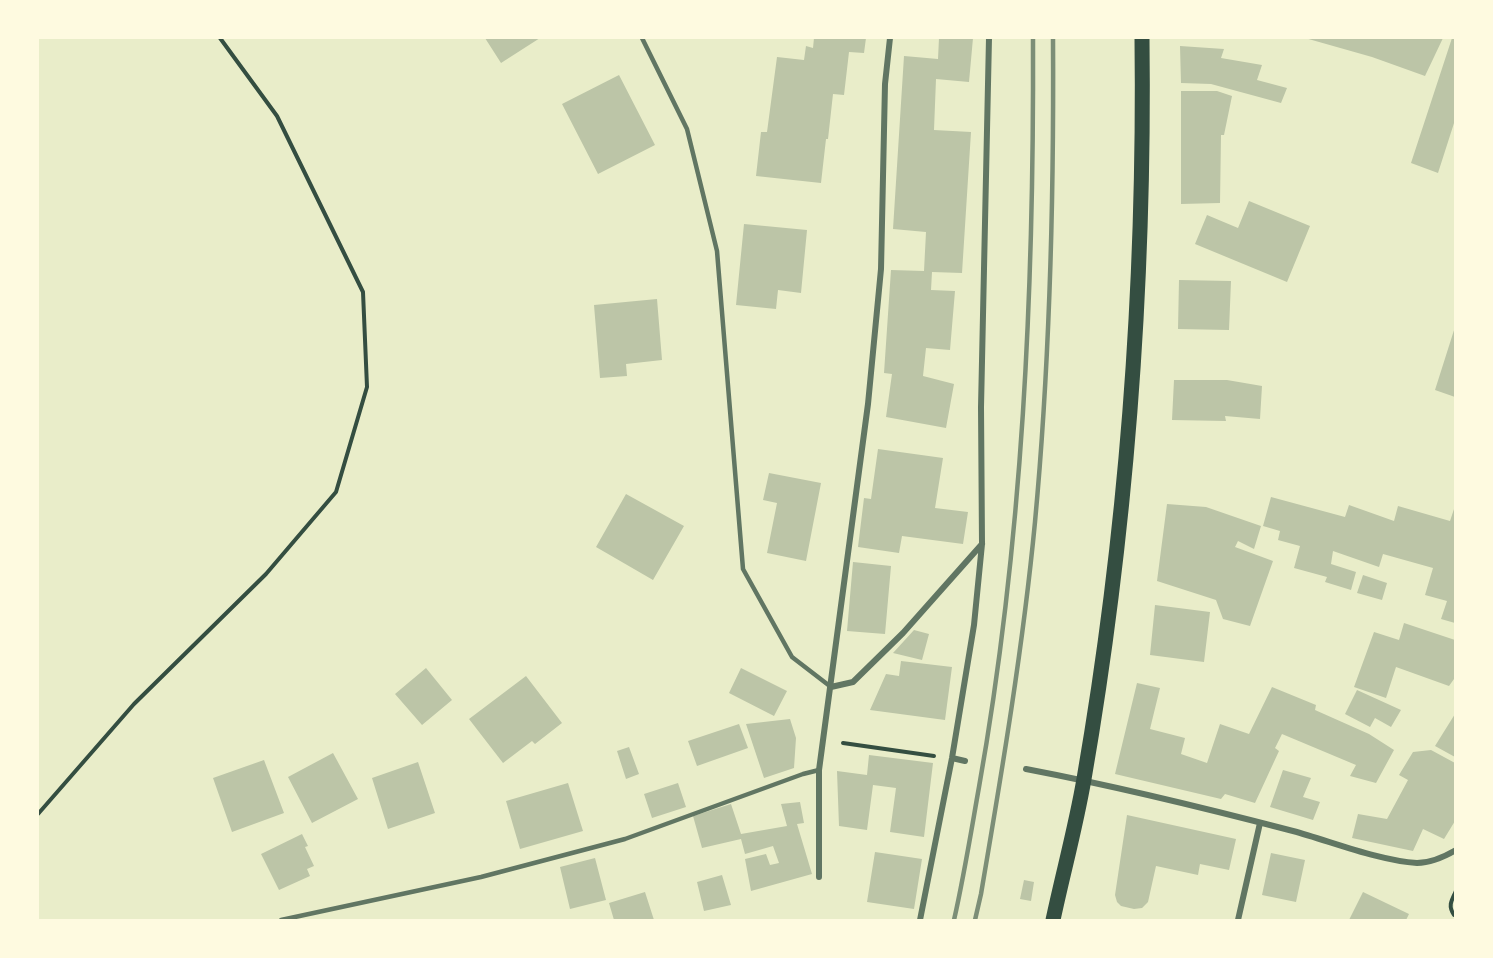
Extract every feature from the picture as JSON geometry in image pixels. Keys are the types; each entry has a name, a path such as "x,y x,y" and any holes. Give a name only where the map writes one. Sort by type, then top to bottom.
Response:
{"main road":[{"path":"1053,921 1084,780 1104,648 1124,464 1141,248 1142,38"}],"street":[{"path":"819,877 819,770 868,404 879,291 885,84 890,38"},
{"path":"921,921 975,625 982,544 981,395 989,38"},
{"path":"831,687 853,682 903,633 982,544"},
{"path":"952,758 965,761"},
{"path":"1026,769 1084,780 1260,823 1395,860 1419,863 1442,858 1455,850"},
{"path":"1238,921 1260,823"}],"lane":[{"path":"642,38 687,129 717,251 743,569 792,657 831,687"},
{"path":"281,921 481,877 625,839 819,770"}],"path":[{"path":"38,814 134,704 266,574 336,492 367,387 363,292 277,116 220,38"},
{"path":"824,740 952,758"},
{"path":"1448,921 1455,915 1450,909 1450,904 1455,891"}],"building":[{"path":"485,38 540,38 501,63"},
{"path":"814,38 866,38 864,53 849,52 844,95 833,94 821,183 756,176 761,132 767,132 777,57 804,60 806,46 813,48"},
{"path":"939,38 973,38 969,82 936,79 934,130 971,132 962,273 932,272 931,290 955,291 950,350 926,348 923,376 954,384 946,428 886,417 892,374 884,373 891,270 924,271 926,232 893,229 904,56 938,59"},
{"path":"1305,38 1443,38 1425,76 1372,57"},
{"path":"1452,38 1455,38 1455,120 1438,173 1411,163"},
{"path":"1180,46 1224,49 1221,58 1262,65 1257,80 1287,88 1281,103 1211,84 1181,83"},
{"path":"619,75 655,145 598,174 562,104"},
{"path":"1181,91 1217,91 1232,96 1224,135 1221,135 1220,203 1181,204"},
{"path":"1249,201 1310,226 1287,282 1195,244 1207,215 1238,228"},
{"path":"744,224 807,230 801,293 778,290 776,309 736,305"},
{"path":"1179,280 1231,281 1229,330 1178,329"},
{"path":"657,299 662,360 626,364 627,376 600,378 594,305"},
{"path":"1455,327 1455,397 1435,390"},
{"path":"1174,380 1227,380 1262,386 1260,419 1225,416 1226,421 1172,420"},
{"path":"878,449 943,458 935,508 968,512 963,544 902,536 899,553 858,547 864,498 871,499"},
{"path":"769,473 821,483 806,561 767,553 777,503 763,500"},
{"path":"626,494 684,526 653,580 596,547"},
{"path":"1271,497 1345,517 1349,505 1394,521 1398,506 1450,521 1455,506 1455,623 1441,619 1447,601 1425,595 1433,568 1383,554 1379,567 1333,551 1331,564 1356,572 1351,590 1325,582 1327,577 1294,568 1300,546 1278,540 1280,531 1263,526"},
{"path":"1167,504 1206,507 1261,526 1254,549 1238,541 1235,547 1273,561 1250,626 1223,619 1216,600 1157,581"},
{"path":"853,562 891,566 885,634 847,631"},
{"path":"1363,575 1387,583 1382,600 1357,593"},
{"path":"1155,605 1210,612 1204,662 1150,655"},
{"path":"1404,623 1455,640 1455,680 1449,686 1396,667 1386,698 1354,687 1374,632 1399,640"},
{"path":"914,630 929,634 922,660 893,653"},
{"path":"901,661 952,667 945,720 870,710 886,674 899,676"},
{"path":"426,668 452,700 422,725 395,694"},
{"path":"741,668 787,691 774,716 729,693"},
{"path":"526,676 562,723 535,744 532,741 503,763 469,719"},
{"path":"1137,683 1160,688 1150,729 1185,738 1181,754 1207,763 1220,724 1249,734 1272,687 1316,705 1315,710 1369,734 1394,750 1376,783 1350,776 1356,765 1282,734 1275,748 1279,751 1255,803 1225,794 1221,799 1115,774"},
{"path":"1357,690 1401,710 1391,727 1375,718 1370,727 1345,714"},
{"path":"1455,714 1455,757 1435,746"},
{"path":"790,719 796,738 794,768 764,778 746,724"},
{"path":"739,724 748,748 697,766 688,741"},
{"path":"629,747 639,774 626,779 617,751"},
{"path":"1431,750 1455,763 1455,821 1444,839 1423,829 1413,851 1352,838 1358,814 1387,819 1408,780 1399,775 1413,752"},
{"path":"333,753 358,799 312,823 288,777"},
{"path":"869,755 933,763 924,837 890,832 896,788 873,785 867,830 839,826 837,771 867,775"},
{"path":"264,760 284,813 232,832 213,778"},
{"path":"418,762 435,813 388,829 372,778"},
{"path":"1283,770 1311,778 1303,797 1320,802 1313,820 1270,807"},
{"path":"568,783 583,831 520,849 506,801"},
{"path":"678,783 686,807 652,818 644,794"},
{"path":"800,802 804,823 797,824 812,874 751,891 745,859 766,854 770,865 779,863 773,846 745,854 741,839 702,848 693,816 731,804 741,834 787,826 781,804"},
{"path":"1127,815 1236,839 1229,870 1200,864 1198,875 1156,866 1148,902 1142,908 1121,906 1115,895"},
{"path":"302,834 314,866 307,869 310,876 279,890 261,854"},
{"path":"875,852 922,859 914,909 867,902"},
{"path":"1271,853 1305,860 1296,902 1262,895"},
{"path":"595,858 606,900 570,909 560,867"},
{"path":"722,875 731,905 704,911 697,882"},
{"path":"1024,880 1034,882 1031,901 1020,899"},
{"path":"645,892 654,920 614,920 609,903"},
{"path":"1363,892 1409,914 1406,920 1349,920"}],"railway":[{"path":"954,920 994,694 1016,507 1028,320 1033,38"},
{"path":"975,920 1011,709 1035,522 1050,280 1053,38"}]}
